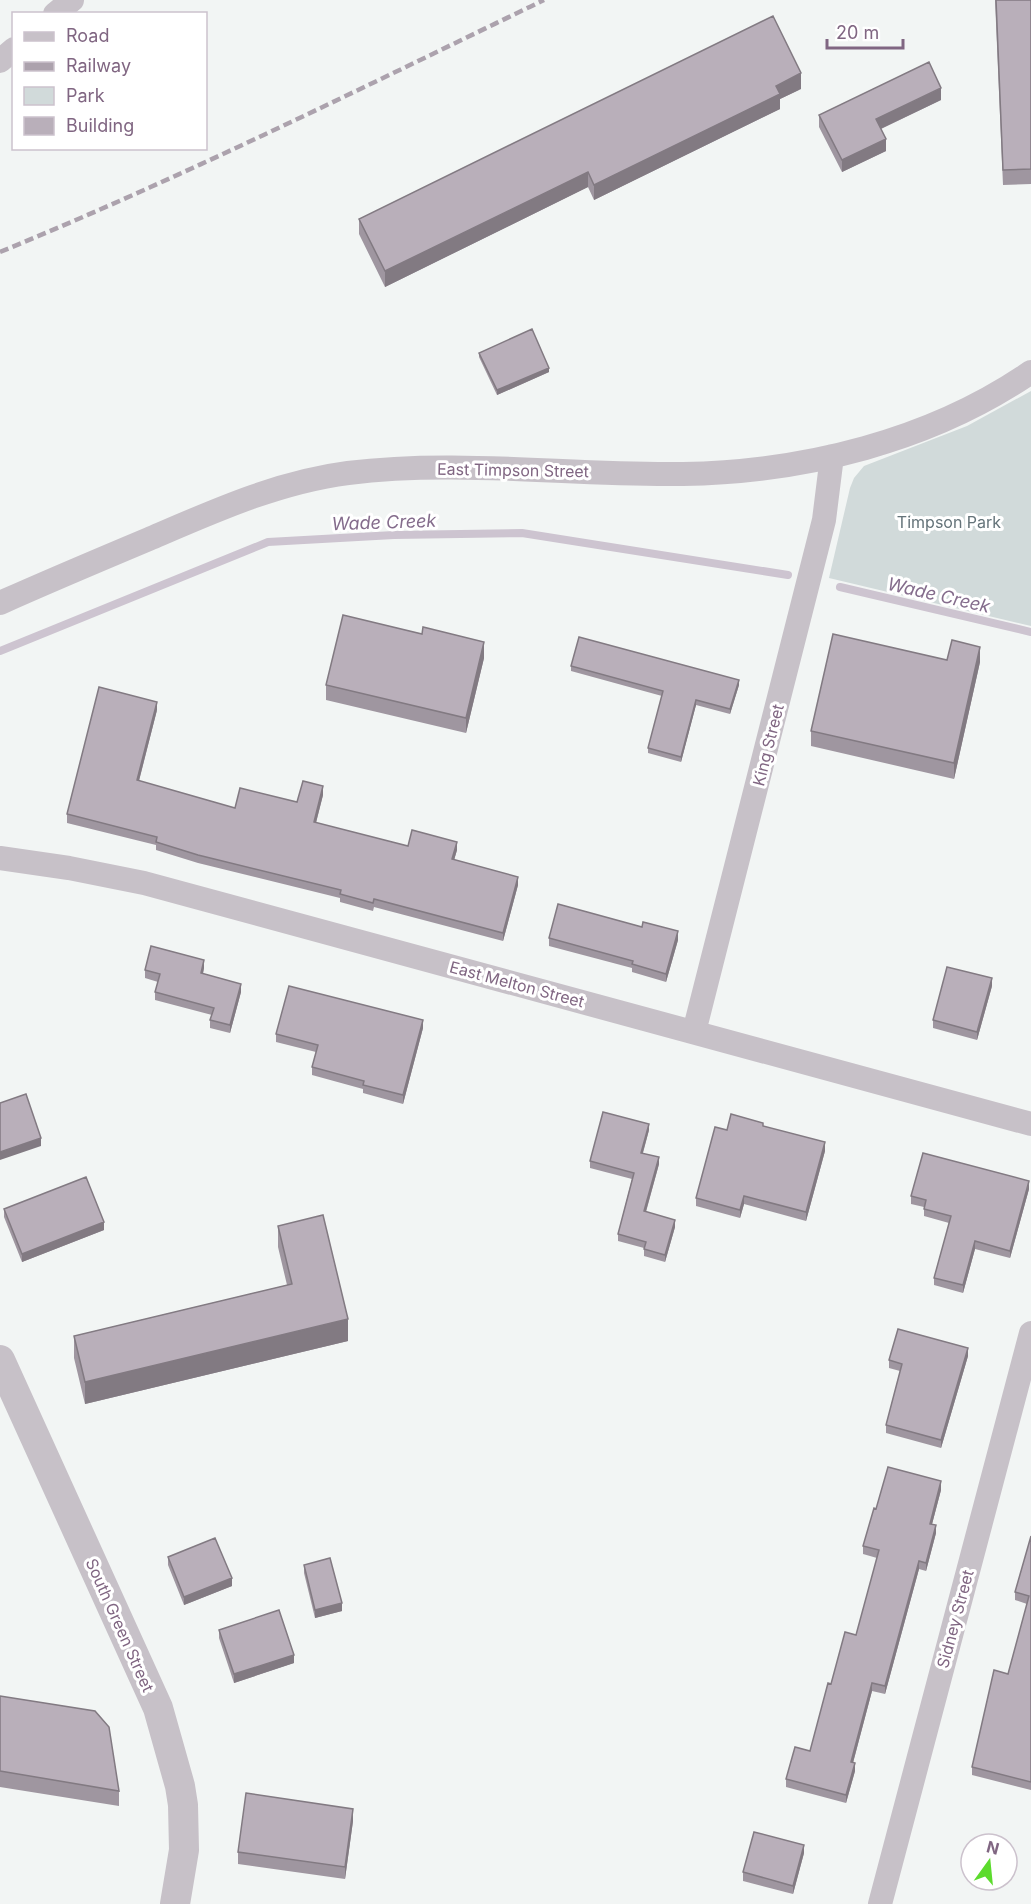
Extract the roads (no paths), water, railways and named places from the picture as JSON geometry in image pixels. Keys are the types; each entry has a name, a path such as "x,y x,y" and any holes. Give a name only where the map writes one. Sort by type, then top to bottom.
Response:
{"street":[{"path":"57,12 72,0"},
{"path":"0,61 12,51"},
{"name":"East Timpson Street","path":"0,603 216,510 268,491 321,478 402,468 683,474 762,468 832,456 873,446 939,423 963,412 1031,372"},
{"name":"King Street","path":"694,1032 824,519 832,456"},
{"name":"East Melton Street","path":"0,858 69,868 144,883 1031,1124"},
{"name":"Sidney Street","path":"880,1904 1031,1333"},
{"name":"South Green Street","path":"0,1360 144,1675 161,1718 183,1805 183,1850 175,1904"}],"waterway":[{"name":"Wade Creek","path":"0,651 268,542 394,535 522,533 788,575"},
{"name":"Wade Creek","path":"840,587 1031,632"}],"railway":[{"path":"0,252 206,162 544,0"}],"park label":[{"name":"Timpson Park","path":"949,522"}]}
